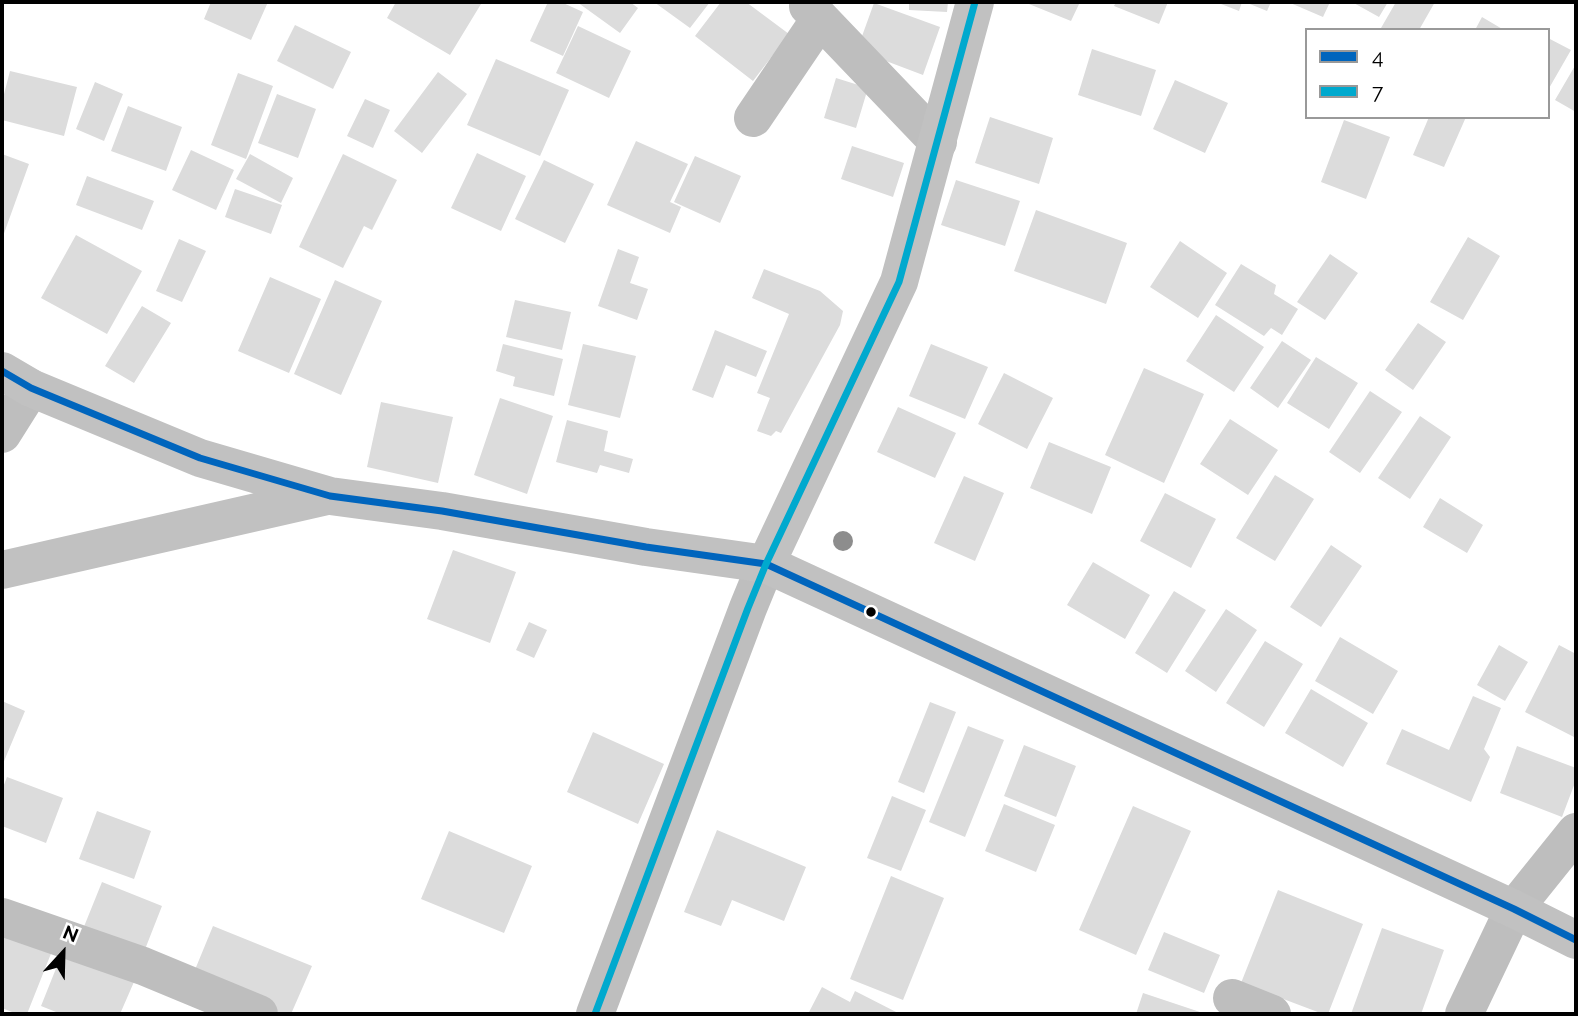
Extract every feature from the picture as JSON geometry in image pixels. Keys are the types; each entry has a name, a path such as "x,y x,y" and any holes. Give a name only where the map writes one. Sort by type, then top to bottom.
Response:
{"main road":[{"path":"766,564 899,282 975,2"},
{"path":"16,379 200,458 330,496 442,511 646,547 766,564 1576,940"},
{"path":"2,570 330,496"}],"street":[{"path":"753,118 816,10 937,142"},
{"path":"2,434 16,379"},
{"path":"596,1014 766,564"},
{"path":"1464,1014 1514,909 1576,832"},
{"path":"2,917 143,966 258,1014"},
{"path":"1232,998 1272,1014"}],"building":[{"path":"211,2 268,2 251,40 204,19"},
{"path":"396,2 481,4 450,55 387,18"},
{"path":"548,2 561,2 583,12 563,56 530,41"},
{"path":"577,2 630,2 638,8 620,33"},
{"path":"654,2 710,2 690,28"},
{"path":"721,2 746,2 789,34 753,81 695,36"},
{"path":"909,2 948,2 947,12 909,10"},
{"path":"1024,2 1080,2 1071,21"},
{"path":"1116,2 1168,2 1159,24 1114,6"},
{"path":"1216,2 1242,2 1239,11"},
{"path":"1245,2 1271,2 1267,11"},
{"path":"1288,2 1330,2 1323,17"},
{"path":"1352,2 1388,2 1379,17"},
{"path":"1396,2 1435,2 1420,28 1381,28"},
{"path":"874,3 940,27 923,75 857,50"},
{"path":"1482,17 1501,28 1476,28"},
{"path":"295,25 351,52 333,89 277,61"},
{"path":"578,26 631,51 609,98 556,73"},
{"path":"1550,39 1571,50 1550,87"},
{"path":"1092,49 1156,70 1141,116 1078,95"},
{"path":"496,59 569,90 540,156 467,125"},
{"path":"1576,64 1576,112 1555,100"},
{"path":"10,71 77,87 64,136 2,120 2,102"},
{"path":"438,72 467,94 422,153 394,131"},
{"path":"238,73 273,86 246,159 211,145"},
{"path":"836,78 868,88 856,128 824,118"},
{"path":"1175,80 1228,103 1205,153 1153,129"},
{"path":"95,82 123,94 104,141 76,129"},
{"path":"277,94 316,109 298,158 258,143"},
{"path":"365,99 390,110 373,148 347,136"},
{"path":"128,106 182,127 166,171 111,151"},
{"path":"990,117 1053,138 1039,184 975,163"},
{"path":"1428,119 1465,119 1444,167 1413,155"},
{"path":"1344,120 1390,137 1366,199 1321,182"},
{"path":"636,141 688,164 670,202 681,207 670,233 607,205"},
{"path":"852,146 904,163 893,197 841,179"},
{"path":"191,150 234,170 216,210 172,190"},
{"path":"477,153 526,176 501,231 451,208"},
{"path":"2,154 29,164 2,239"},
{"path":"250,154 293,178 281,203 236,179"},
{"path":"343,154 397,180 372,230 364,226 343,268 299,247"},
{"path":"695,156 741,176 720,223 674,202"},
{"path":"544,160 594,184 565,243 515,219"},
{"path":"87,176 154,201 142,230 76,205"},
{"path":"956,180 1020,201 1005,246 941,225"},
{"path":"235,189 282,205 271,234 225,217"},
{"path":"1036,210 1127,243 1106,304 1014,271"},
{"path":"76,235 142,271 107,334 41,298"},
{"path":"1468,237 1500,256 1463,320 1430,302"},
{"path":"179,239 206,251 182,302 156,291"},
{"path":"1180,241 1227,273 1198,318 1150,287"},
{"path":"618,249 639,257 630,283 648,289 637,320 598,306"},
{"path":"1330,254 1358,273 1325,320 1297,302"},
{"path":"1241,264 1276,285 1274,294 1298,309 1282,335 1271,328 1264,336 1215,305"},
{"path":"764,269 820,291 843,311 840,325 781,433 776,431 771,436 757,431 770,398 757,393 789,314 752,298"},
{"path":"270,277 321,299 289,373 238,351"},
{"path":"335,280 382,301 341,395 294,374"},
{"path":"515,300 571,312 562,350 506,337"},
{"path":"142,306 171,323 134,383 105,366"},
{"path":"1216,315 1264,347 1234,392 1186,361"},
{"path":"1418,323 1446,342 1413,390 1385,370"},
{"path":"715,330 767,351 756,377 726,365 713,398 692,390"},
{"path":"1282,341 1311,360 1278,408 1250,388"},
{"path":"503,344 563,359 554,396 513,386 515,377 496,371"},
{"path":"583,344 636,356 620,418 568,405"},
{"path":"931,344 988,367 965,419 909,396"},
{"path":"1316,357 1358,383 1329,429 1287,403"},
{"path":"1144,368 1204,394 1164,483 1105,455"},
{"path":"1004,373 1053,398 1027,449 978,424"},
{"path":"1370,391 1402,412 1360,473 1329,452"},
{"path":"500,398 553,416 527,494 474,475"},
{"path":"381,402 453,417 438,483 367,467"},
{"path":"898,407 956,433 935,478 877,452"},
{"path":"1420,416 1451,437 1410,499 1378,478"},
{"path":"1230,419 1278,450 1248,495 1200,464"},
{"path":"567,420 608,431 604,451 633,459 629,473 600,465 597,473 556,462"},
{"path":"1049,442 1111,467 1092,514 1030,488"},
{"path":"1275,475 1314,499 1275,561 1236,538"},
{"path":"964,476 1004,493 975,561 934,543"},
{"path":"1165,493 1216,519 1191,568 1140,541"},
{"path":"1440,498 1483,525 1467,553 1423,527"},
{"path":"1331,545 1362,566 1321,627 1290,607"},
{"path":"453,550 516,572 490,643 427,619"},
{"path":"1093,562 1150,595 1125,639 1067,605"},
{"path":"1174,591 1206,610 1167,673 1135,653"},
{"path":"1226,609 1257,630 1216,692 1185,671"},
{"path":"529,622 547,630 534,658 516,650"},
{"path":"1340,637 1398,671 1373,714 1315,681"},
{"path":"1265,641 1303,664 1264,727 1226,703"},
{"path":"1499,645 1528,662 1505,701 1477,685"},
{"path":"1559,645 1576,654 1576,738 1525,712"},
{"path":"1311,689 1368,723 1343,767 1285,733"},
{"path":"1473,696 1501,708 1484,749 1490,757 1471,802 1386,764 1402,729 1449,750"},
{"path":"2,701 25,711 2,766"},
{"path":"930,702 956,712 924,793 898,782"},
{"path":"968,726 1004,740 965,837 929,822"},
{"path":"593,732 664,764 638,824 567,792"},
{"path":"1024,745 1076,766 1056,817 1004,796"},
{"path":"1517,746 1576,768 1576,780 1562,817 1500,793"},
{"path":"7,777 63,798 46,843 2,826 2,790"},
{"path":"892,796 926,810 901,871 867,858"},
{"path":"1004,804 1055,825 1036,872 985,851"},
{"path":"1133,806 1191,831 1136,955 1079,930"},
{"path":"97,811 151,831 134,879 79,859"},
{"path":"717,830 806,867 784,921 732,900 721,926 684,912"},
{"path":"449,831 532,866 504,933 421,899"},
{"path":"891,876 944,898 903,1000 850,979"},
{"path":"102,882 162,906 142,957 81,934"},
{"path":"1278,890 1363,924 1328,1014 1241,983"},
{"path":"2,919 56,941 27,1014 17,1014 2,1008"},
{"path":"213,926 312,966 291,1014 283,1014 192,977"},
{"path":"1382,928 1444,950 1421,1014 1351,1014"},
{"path":"1164,932 1220,955 1204,993 1148,970"},
{"path":"65,946 137,975 120,1014 61,1014 41,1006"},
{"path":"822,987 850,1002 855,991 900,1014 808,1014"},
{"path":"1143,993 1206,1014 1136,1014"}],"transit line":[{"name":"7","path":"595,1014 766,564 899,282 975,2"},
{"name":"4","path":"2,371 31,388 200,458 330,496 442,511 646,547 766,564 1576,940"}]}
